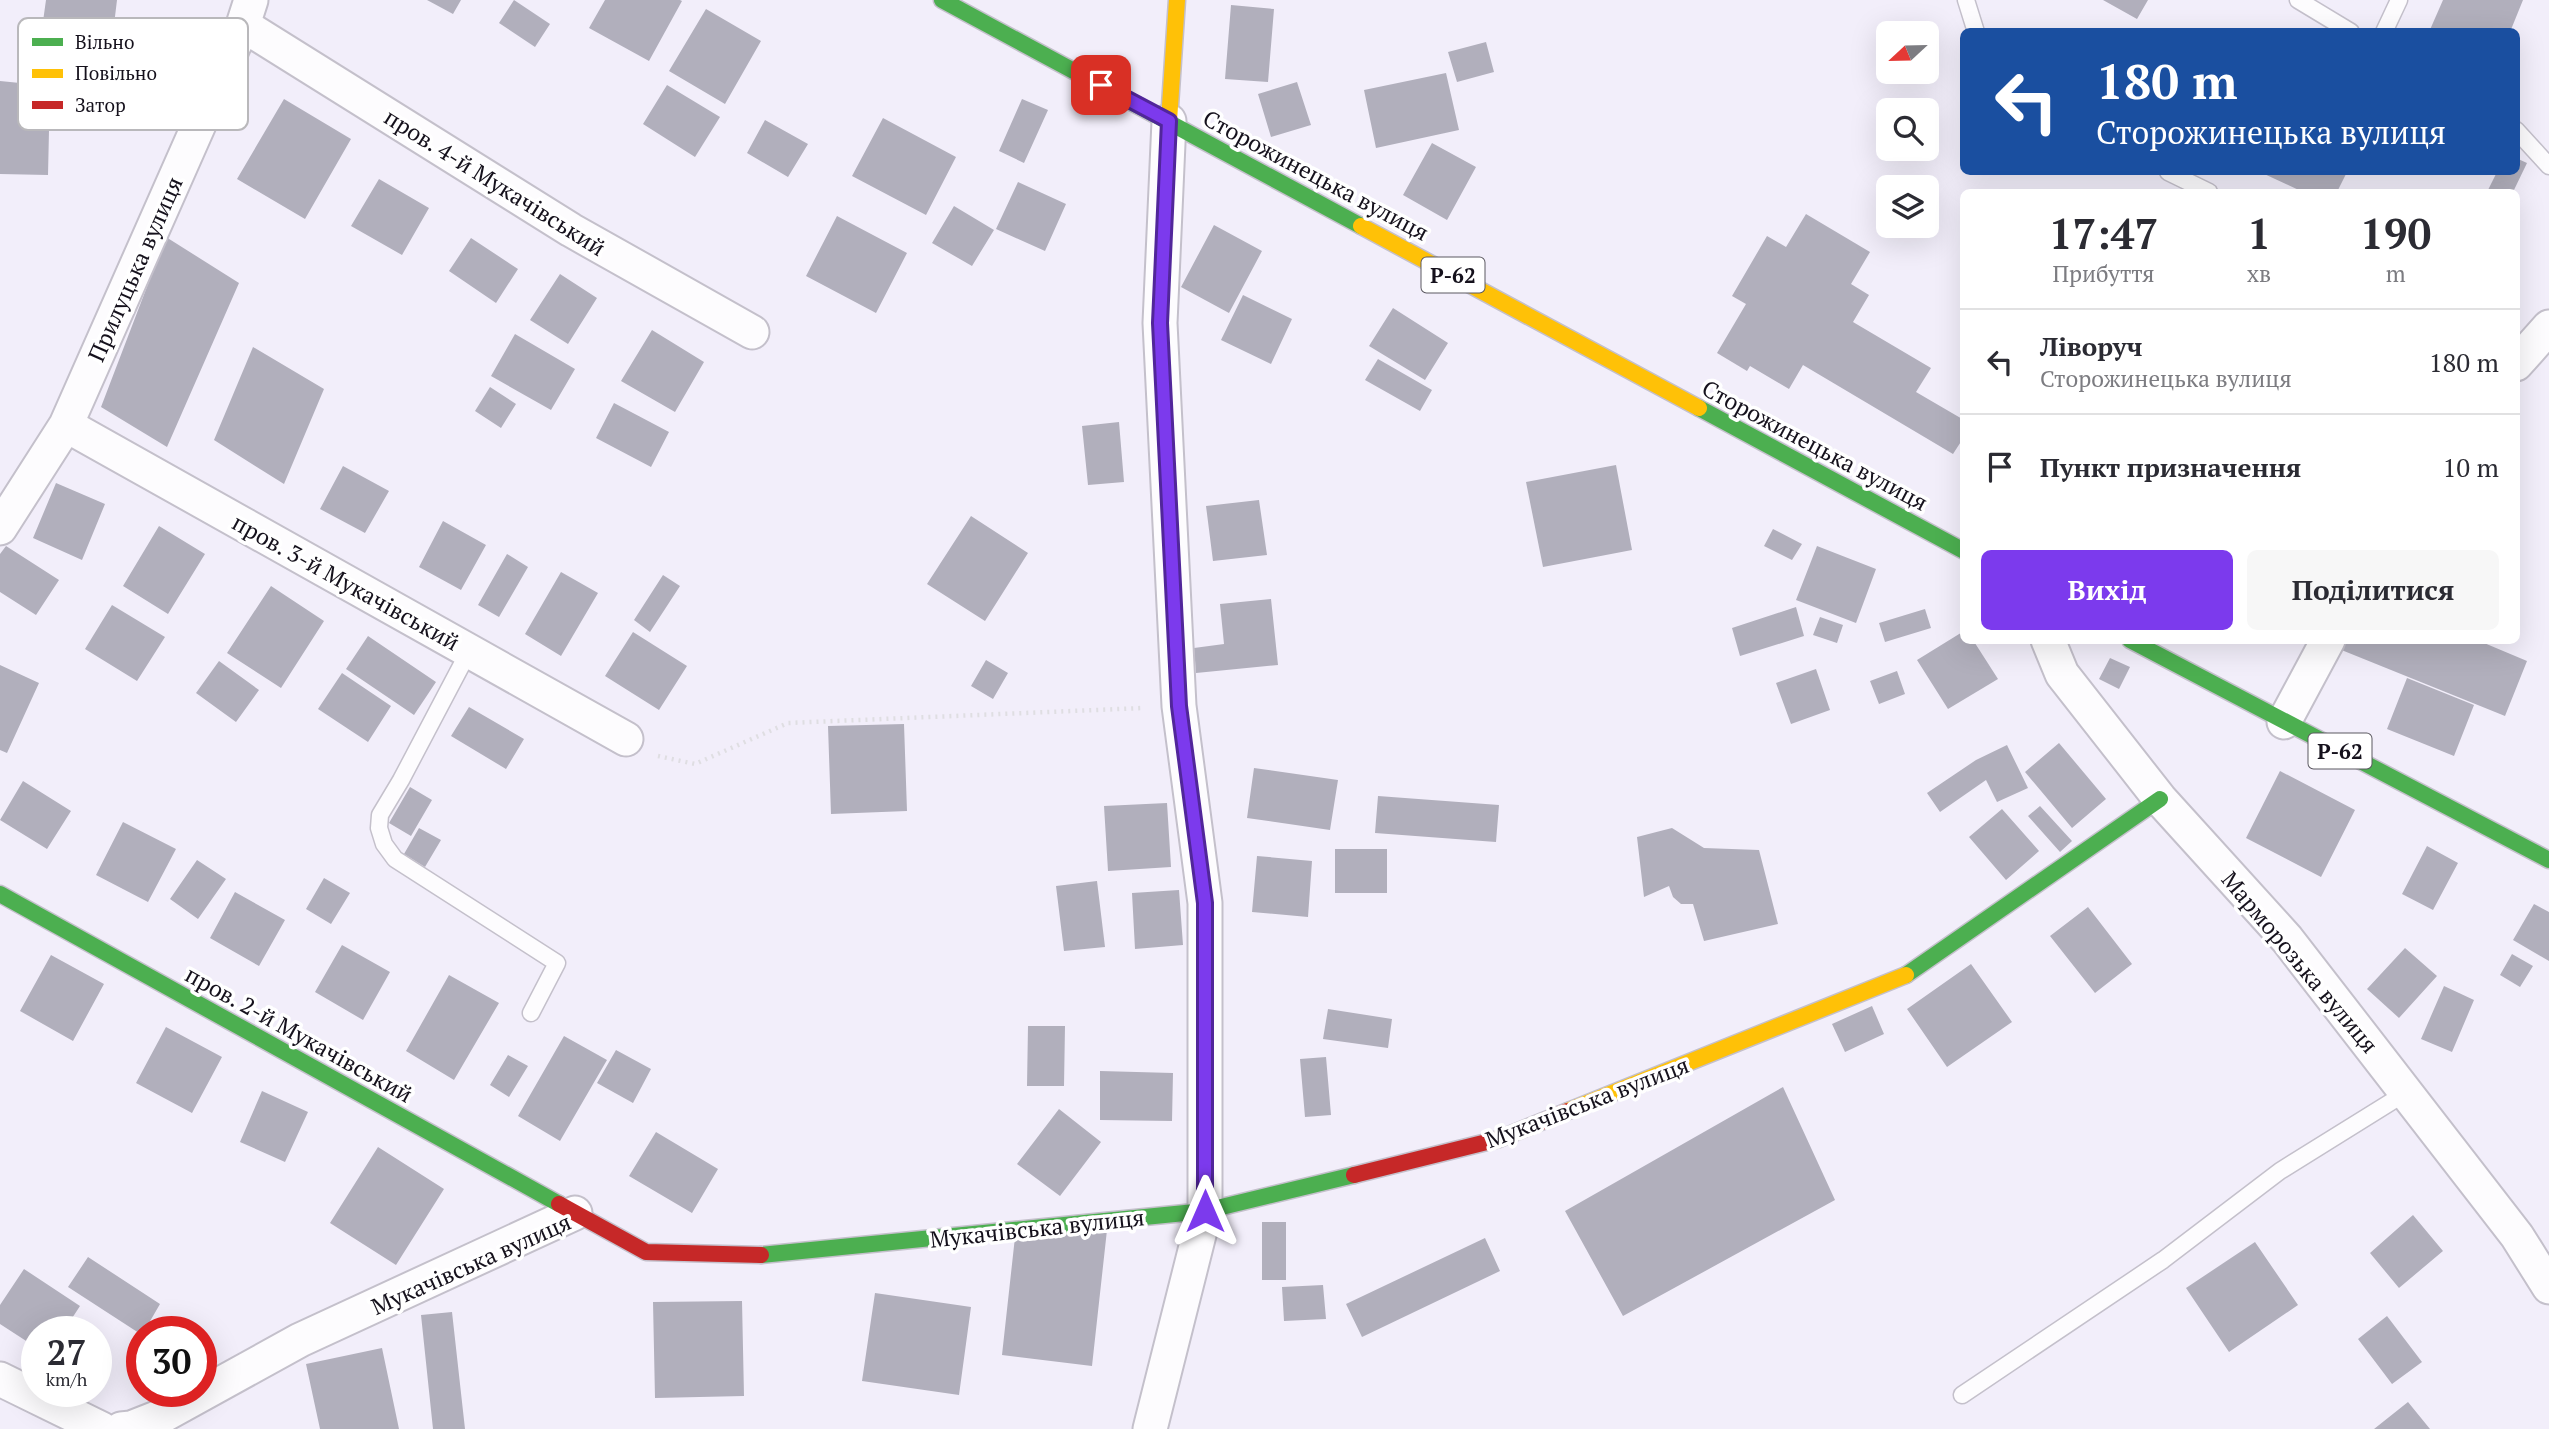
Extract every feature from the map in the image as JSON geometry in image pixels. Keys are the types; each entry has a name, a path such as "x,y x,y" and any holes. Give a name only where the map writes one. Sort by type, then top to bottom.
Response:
{"street":[{"name":"Сторожинецька вулиця","path":"942,0 1960,549"},
{"path":"1150,1429 1205,1211 1205,903 1179,706 1160,323 1177,0"},
{"name":"пров. 4-й Мукачівський","path":"247,13 570,230 752,332"},
{"name":"Прилуцька вулиця","path":"0,528 65,425 195,130"},
{"path":"2520,356 2549,327"},
{"name":"пров. 3-й Мукачівський","path":"65,425 626,739"},
{"name":"Марморозька вулиця","path":"2050,644 2062,674 2160,799 2287,939 2517,1236 2549,1287"},
{"name":"Р-62","path":"2138,644 2549,860"},
{"path":"2284,722 2327,644"},
{"name":"Мукачівська вулиця","path":"118,1429 164,1415 300,1340 575,1213 646,1252 771,1255 1205,1211 1499,1139 1902,978 2160,799"},
{"name":"пров. 2-й Мукачівський","path":"0,894 575,1213"},
{"path":"0,1379 118,1429"}],"lane":[{"path":"1966,0 1975,28"},
{"path":"2298,0 2344,28"},
{"path":"2386,28 2399,0"},
{"path":"2520,134 2549,166"},
{"path":"2174,175 2203,189"},
{"path":"469,650 380,815 379,828 384,844 395,859 557,963 531,1013"},
{"path":"1962,1395 2163,1260 2280,1171 2407,1091"}],"path":[{"path":"626,739 663,758 695,764 788,723 1179,706"}],"building":[{"path":"46,0 117,0 115,18 43,18"},
{"path":"427,0 461,0 453,14"},
{"path":"514,0 550,24 535,47 499,23"},
{"path":"605,0 682,1 649,61 589,28"},
{"path":"2103,0 2148,0 2137,19"},
{"path":"2443,0 2523,0 2512,28 2431,28"},
{"path":"1231,5 1274,9 1268,82 1225,79"},
{"path":"706,9 761,41 725,104 669,71"},
{"path":"1486,42 1494,72 1457,82 1448,52"},
{"path":"1446,73 1459,130 1376,148 1364,90"},
{"path":"0,81 18,83 18,130 49,130 48,175 0,174"},
{"path":"1297,82 1311,125 1271,137 1258,94"},
{"path":"667,85 720,117 695,157 643,124"},
{"path":"284,99 351,139 305,219 237,179"},
{"path":"1022,99 1048,110 1024,163 999,151"},
{"path":"883,118 956,157 926,215 852,176"},
{"path":"765,120 808,144 788,177 747,153"},
{"path":"1432,143 1476,167 1447,220 1403,195"},
{"path":"2520,160 2527,163 2514,189 2488,189 2496,175 2520,175"},
{"path":"2266,175 2346,175 2338,189 2297,189"},
{"path":"379,179 429,208 402,255 351,226"},
{"path":"1018,182 1066,204 1045,251 996,229"},
{"path":"954,206 994,230 972,266 932,243"},
{"path":"1806,214 1870,252 1851,284 1869,295 1853,322 1931,368 1916,392 1960,418 1960,443 1953,454 1803,365 1789,389 1750,366 1747,371 1717,353 1746,304 1732,296 1767,236 1786,247"},
{"path":"837,216 907,253 876,313 806,276"},
{"path":"1214,225 1262,251 1229,313 1181,287"},
{"path":"166,237 239,283 167,447 101,407"},
{"path":"471,238 518,269 496,303 449,271"},
{"path":"560,274 597,298 568,344 530,320"},
{"path":"1243,295 1292,319 1271,364 1221,340"},
{"path":"1393,308 1448,343 1425,380 1369,346"},
{"path":"652,330 704,362 675,412 621,381"},
{"path":"515,334 575,369 551,410 491,376"},
{"path":"253,347 324,389 284,484 214,440"},
{"path":"1378,359 1432,390 1420,411 1365,380"},
{"path":"490,387 516,404 501,428 475,411"},
{"path":"614,403 669,432 651,467 596,438"},
{"path":"1119,422 1124,482 1088,485 1082,426"},
{"path":"1616,465 1632,550 1543,567 1526,482"},
{"path":"343,466 389,491 365,533 320,509"},
{"path":"56,483 105,504 82,560 33,538"},
{"path":"1259,500 1267,555 1213,561 1206,506"},
{"path":"971,516 1028,553 985,621 927,584"},
{"path":"443,521 486,545 461,590 419,567"},
{"path":"159,526 205,554 168,614 123,586"},
{"path":"1773,529 1802,544 1792,560 1764,546"},
{"path":"6,546 59,580 36,615 0,592 0,554"},
{"path":"1817,546 1876,569 1856,623 1796,600"},
{"path":"507,554 528,567 499,617 478,605"},
{"path":"561,572 598,593 561,656 525,634"},
{"path":"663,575 680,586 650,632 634,620"},
{"path":"271,586 324,621 281,688 227,653"},
{"path":"1271,599 1278,665 1196,673 1194,648 1224,644 1220,604"},
{"path":"112,605 165,637 137,681 85,649"},
{"path":"1796,607 1804,636 1740,656 1732,628"},
{"path":"1925,609 1931,628 1885,642 1879,623"},
{"path":"1820,617 1843,625 1837,643 1813,635"},
{"path":"633,632 687,666 659,710 605,676"},
{"path":"1960,633 1960,644 1976,644 1998,679 1948,709 1917,660"},
{"path":"368,636 436,682 414,715 346,669"},
{"path":"2341,644 2487,644 2527,661 2505,716 2339,649"},
{"path":"2110,658 2130,667 2119,689 2099,679"},
{"path":"986,660 1008,673 993,699 971,686"},
{"path":"219,661 259,690 236,722 196,693"},
{"path":"0,665 39,683 7,753 0,750"},
{"path":"1816,669 1830,710 1791,724 1776,683"},
{"path":"1897,671 1905,694 1879,704 1870,681"},
{"path":"342,673 391,706 368,742 318,709"},
{"path":"2407,678 2474,705 2454,756 2387,729"},
{"path":"469,707 524,739 506,769 451,736"},
{"path":"904,724 907,811 831,814 828,726"},
{"path":"2059,743 2106,799 2072,828 2025,772"},
{"path":"2007,745 2028,788 1997,802 1986,780 1940,812 1927,793 1976,760"},
{"path":"1254,768 1338,780 1330,830 1247,818"},
{"path":"2280,771 2355,810 2321,877 2246,838"},
{"path":"23,781 71,811 47,849 0,820"},
{"path":"410,787 432,800 411,836 389,823"},
{"path":"1378,796 1499,805 1496,842 1375,833"},
{"path":"1167,803 1171,867 1108,871 1104,806"},
{"path":"2040,806 2072,841 2060,852 2028,816"},
{"path":"2002,809 2039,851 2006,880 1969,837"},
{"path":"123,822 176,849 148,902 96,875"},
{"path":"419,828 441,840 425,867 404,854"},
{"path":"1672,828 1704,848 1759,850 1778,924 1704,941 1693,904 1681,904 1673,897 1669,886 1644,897 1637,837"},
{"path":"2427,846 2458,863 2433,910 2402,894"},
{"path":"1335,849 1387,849 1387,893 1335,893"},
{"path":"1257,856 1312,861 1308,917 1252,912"},
{"path":"197,860 226,879 198,919 170,899"},
{"path":"324,878 350,893 331,924 306,909"},
{"path":"1097,881 1105,947 1064,951 1056,886"},
{"path":"1179,890 1183,945 1135,949 1132,893"},
{"path":"235,892 285,920 259,966 210,938"},
{"path":"2534,904 2549,912 2549,961 2513,940"},
{"path":"2088,907 2132,964 2095,993 2050,936"},
{"path":"342,945 390,972 363,1020 315,992"},
{"path":"2405,948 2437,976 2399,1018 2367,989"},
{"path":"2512,954 2533,966 2520,987 2500,975"},
{"path":"51,955 104,984 73,1041 20,1011"},
{"path":"1971,964 2012,1022 1947,1067 1907,1009"},
{"path":"449,975 499,1003 454,1080 406,1051"},
{"path":"2444,986 2474,1000 2452,1052 2421,1039"},
{"path":"1872,1006 1884,1034 1845,1052 1832,1024"},
{"path":"1328,1009 1392,1019 1388,1048 1323,1039"},
{"path":"1028,1026 1065,1026 1064,1086 1027,1086"},
{"path":"166,1027 222,1057 192,1113 136,1083"},
{"path":"564,1036 607,1060 560,1141 518,1116"},
{"path":"616,1050 651,1069 633,1103 597,1083"},
{"path":"508,1055 528,1066 509,1097 490,1085"},
{"path":"1326,1057 1331,1115 1305,1117 1300,1059"},
{"path":"1100,1071 1173,1073 1172,1121 1100,1120"},
{"path":"1783,1087 1835,1200 1623,1316 1565,1211"},
{"path":"262,1091 308,1112 285,1162 240,1142"},
{"path":"1059,1109 1101,1142 1060,1196 1017,1164"},
{"path":"656,1132 718,1169 692,1213 629,1176"},
{"path":"378,1147 444,1189 396,1265 330,1223"},
{"path":"2413,1215 2443,1251 2399,1288 2370,1253"},
{"path":"1262,1222 1286,1222 1286,1280 1262,1280"},
{"path":"1107,1230 1092,1366 1002,1355 1015,1237"},
{"path":"1485,1238 1500,1271 1362,1337 1346,1304"},
{"path":"2255,1242 2298,1305 2229,1352 2186,1288"},
{"path":"88,1257 160,1304 153,1316 126,1316 126,1325 68,1287"},
{"path":"24,1269 80,1306 73,1316 21,1316 21,1338 0,1324 0,1305"},
{"path":"1323,1285 1326,1319 1284,1321 1282,1287"},
{"path":"875,1293 971,1307 959,1395 862,1381"},
{"path":"742,1301 744,1396 655,1398 653,1302"},
{"path":"452,1312 465,1429 433,1429 421,1315"},
{"path":"2387,1316 2422,1362 2392,1384 2358,1339"},
{"path":"382,1348 399,1429 320,1429 306,1364"},
{"path":"2408,1402 2430,1429 2374,1429"}],"traffic: fast":[{"path":"942,0 1361,226"},
{"path":"1699,408 1960,549"},
{"path":"2138,644 2549,860"},
{"path":"1906,975 2160,799"},
{"path":"0,894 559,1204"},
{"path":"761,1255 1205,1211 1354,1175"}],"traffic: slow":[{"path":"1169,121 1177,0"},
{"path":"1361,226 1699,408"},
{"path":"1568,1111 1906,975"}],"traffic: jam":[{"path":"1354,1175 1499,1139 1568,1111"},
{"path":"559,1204 646,1252 761,1255"}],"route":[{"path":"1101,85 1169,121 1160,323 1179,706 1205,903 1205,1211"}]}
